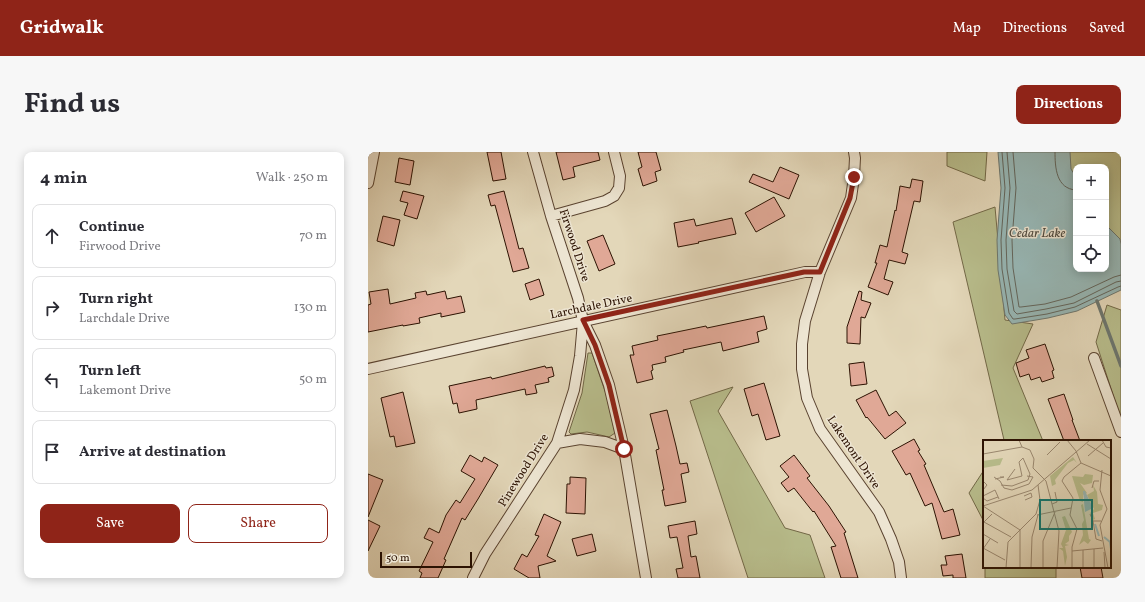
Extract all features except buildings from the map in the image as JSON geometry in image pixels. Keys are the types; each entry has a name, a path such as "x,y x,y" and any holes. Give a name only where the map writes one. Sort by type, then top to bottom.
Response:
{"street":[{"path":"368,184 374,152"},
{"name":"Firwood Drive","path":"533,152 551,216 578,298 583,320 595,345 609,385 624,449 646,578"},
{"path":"551,216 605,201 614,196 619,188 620,176 614,152"},
{"name":"Lakemont Drive","path":"854,152 854,177 850,198 820,272 804,321 802,369 807,398 820,429 879,512 892,538 901,578"},
{"name":"Larchdale Drive","path":"368,369 804,272 820,272"},
{"name":"Pinewood Drive","path":"473,578 485,554 557,443 574,390 580,356 583,320"},
{"path":"1094,358 1121,432"},
{"path":"557,443 580,439 605,442 624,449"}],"green space":[{"path":"947,152 987,152 985,181 947,166"},
{"path":"1061,152 1121,152 1121,256 1109,238 1109,164 1073,164 1073,182"},
{"path":"995,207 1005,320 1033,324 1013,368 1043,440 1004,440 953,222"},
{"path":"1107,305 1121,310 1121,420 1096,342"},
{"path":"588,353 592,353 606,394 615,433 609,437 587,432 571,434 569,432 582,393"},
{"path":"733,387 718,411 785,528 810,535 825,578 748,578 690,401"},
{"path":"983,472 983,520 969,493"},
{"path":"985,568 1056,568 1056,578 985,578"}],"water":[{"name":"Cedar Lake","path":"998,152 1070,152 1071,169 1073,172 1073,272 1109,272 1109,228 1120,239 1121,244 1121,290 1077,311 1012,324 1005,315 998,270 997,240 1001,188"}],"waterway":[{"path":"1097,301 1121,366"}],"route":[{"path":"624,449 609,385 595,345 583,320 804,272 820,272 850,198 854,177"}]}
